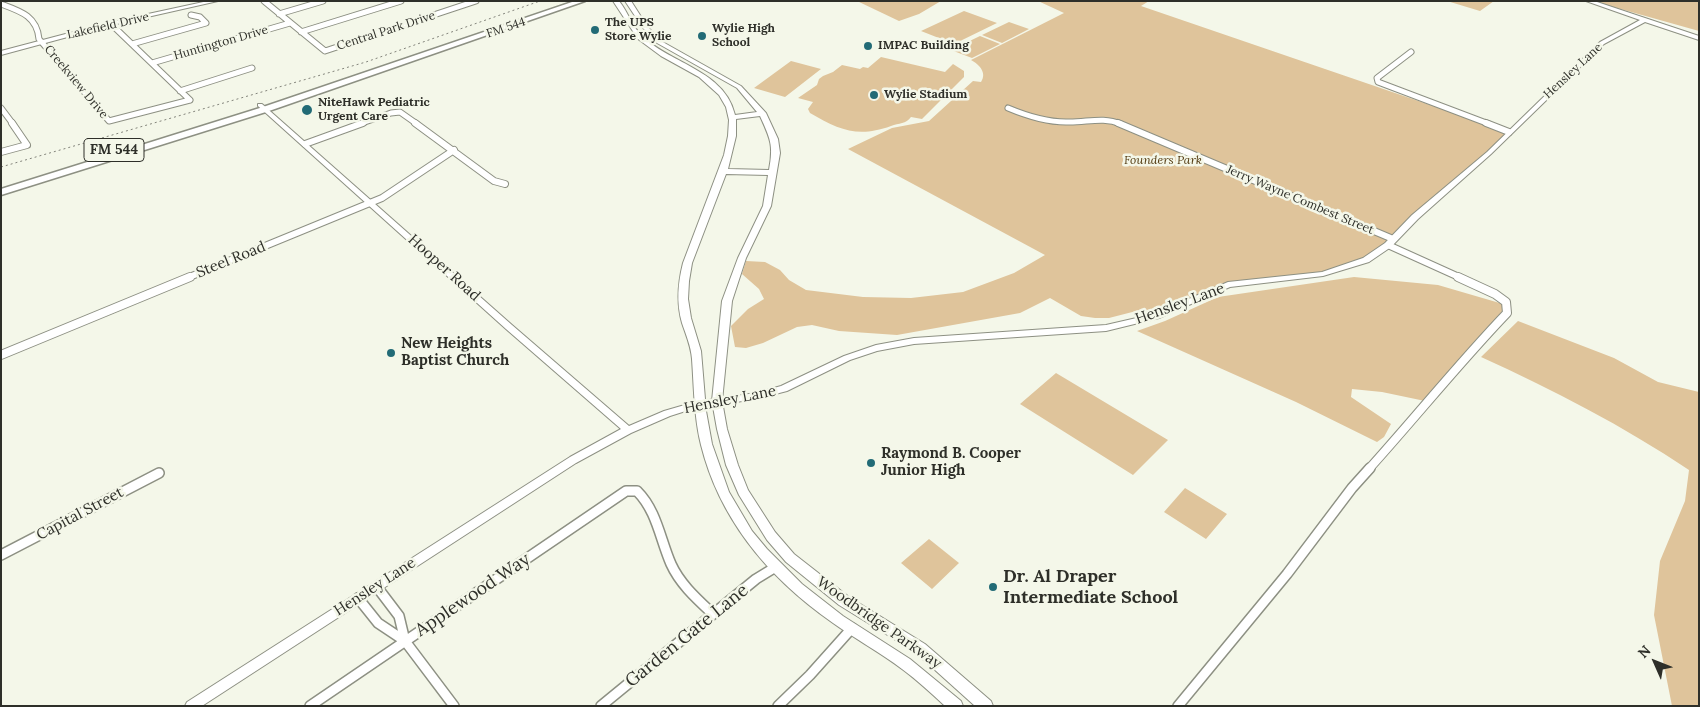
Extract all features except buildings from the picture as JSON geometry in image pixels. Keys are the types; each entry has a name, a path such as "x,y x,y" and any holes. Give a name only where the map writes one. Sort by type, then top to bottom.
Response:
{"main road":[{"name":"FM 544","path":"392,64 567,1"},
{"name":"FM 544","path":"1,192 148,146 582,1"},
{"path":"616,1 631,27 649,45 712,81 724,96 734,117 762,113"},
{"name":"Woodbridge Parkway","path":"628,1 645,27 659,42 739,87 762,113 774,139 776,153 767,206 742,258 727,301 717,401 729,456 743,492 771,536 790,558 844,601 920,648 986,706"},
{"path":"626,16 638,14"},
{"path":"649,45 659,42"},
{"path":"694,70 703,66"},
{"name":"FM 544","path":"1,185 193,126 263,107"},
{"name":"Woodbridge Parkway","path":"734,117 734,130 729,152 686,266 682,294 686,318 696,347 706,443 728,506 750,539 774,568 817,605 908,665 956,706"},
{"path":"148,146 149,143 193,126"},
{"path":"722,171 773,173"},
{"path":"774,568 790,558"},
{"path":"874,642 885,627"}],"street":[{"name":"Lakefield Drive","path":"1,53 111,24 216,1"},
{"path":"264,1 301,32 401,1"},
{"path":"279,14 322,1"},
{"name":"Central Park Drive","path":"301,32 325,51 476,1"},
{"path":"1588,1 1699,38"},
{"name":"Creekview Drive","path":"1,4 24,12 38,29 39,39 109,122 190,100 180,91"},
{"path":"132,44 206,23 200,18 191,15"},
{"name":"Hensley Lane","path":"191,706 573,460 628,430 667,413 701,404 756,396 784,389 847,358 893,344 1106,328 1156,316 1228,285 1323,274 1366,260 1390,242 1489,153 1602,42 1645,20"},
{"name":"Huntington Drive","path":"152,63 290,23"},
{"path":"111,24 180,91 252,68"},
{"path":"1412,52 1377,78 1378,82 1509,132"},
{"name":"Hooper Road","path":"263,107 509,327 628,430"},
{"path":"1,108 27,145 1,152"},
{"name":"Jerry Wayne Combest Street","path":"1008,108 1030,118 1044,121 1068,123 1108,119 1390,242"},
{"path":"305,144 391,113 400,112 494,181 505,184"},
{"name":"Steel Road","path":"1,355 382,198 454,150"},
{"path":"1178,706 1287,574 1352,488 1423,409 1464,358 1507,313 1506,302 1495,294 1390,242"},
{"name":"Capital Street","path":"1,555 159,473"},
{"name":"Applewood Way","path":"310,706 626,491 638,491 644,497 652,512 674,572 684,586 713,614"},
{"name":"Garden Gate Lane","path":"601,706 756,579 774,568"},
{"path":"377,586 399,616 405,641"},
{"path":"358,598 378,623 405,641 454,706"},
{"path":"778,706 810,675 852,628"}],"green space":[{"path":"857,1 941,1 919,14 899,21"},
{"name":"Founders Park","path":"1038,1 1149,1 1141,6 1509,132 1388,245 1348,266 1303,276 1236,284 1156,316 1144,309 1109,318 1081,316 1050,298 1020,313 897,335 839,331 812,325 797,327 763,343 746,348 735,347 731,326 748,309 764,299 759,289 742,274 746,261 765,262 780,270 789,280 806,290 863,297 911,298 963,292 1014,273 1045,255 848,149 892,128 929,121 973,81 981,82 983,72 971,60 1064,13"},
{"path":"1447,1 1494,1 1480,11"},
{"path":"1592,1 1699,1 1699,31"},
{"path":"964,11 997,23 954,44 921,31"},
{"path":"1009,22 1029,29 1002,43 982,35"},
{"path":"980,36 1000,44 972,58 951,50"},
{"name":"Wylie Stadium","path":"881,57 945,72 953,64 964,71 964,77 922,119 911,117 907,121 879,130 859,132 840,128 810,113 808,109 813,102 798,98 817,85 819,79 823,76 833,72 842,65 860,69 863,67 868,68"},
{"path":"791,61 821,69 785,97 754,88"},
{"path":"1354,277 1438,285 1503,304 1504,309 1425,401 1382,392 1352,389 1351,397 1391,424 1384,437 1377,442 1296,402 1137,331 1165,321 1218,297"},
{"path":"1518,321 1614,358 1658,382 1699,392 1699,706 1672,706 1654,615 1660,561 1685,501 1689,470 1639,438 1588,409 1481,357"},
{"path":"1056,373 1168,440 1133,475 1020,404"},
{"path":"1185,488 1227,514 1206,539 1164,512"},
{"path":"929,539 959,563 932,589 901,563"}],"railway":[{"path":"1,167 366,62 540,1"}],"place":[{"name":"The UPS Store Wylie","path":"595,30"},
{"name":"Wylie High School","path":"702,36"},
{"name":"IMPAC Building","path":"868,46"},
{"name":"Wylie Stadium","path":"874,95"},
{"name":"NiteHawk Pediatric Urgent Care","path":"307,110"},
{"name":"New Heights Baptist Church","path":"391,353"},
{"name":"Raymond B. Cooper Junior High","path":"871,463"},
{"name":"Dr. Al Draper Intermediate School","path":"993,587"}]}
